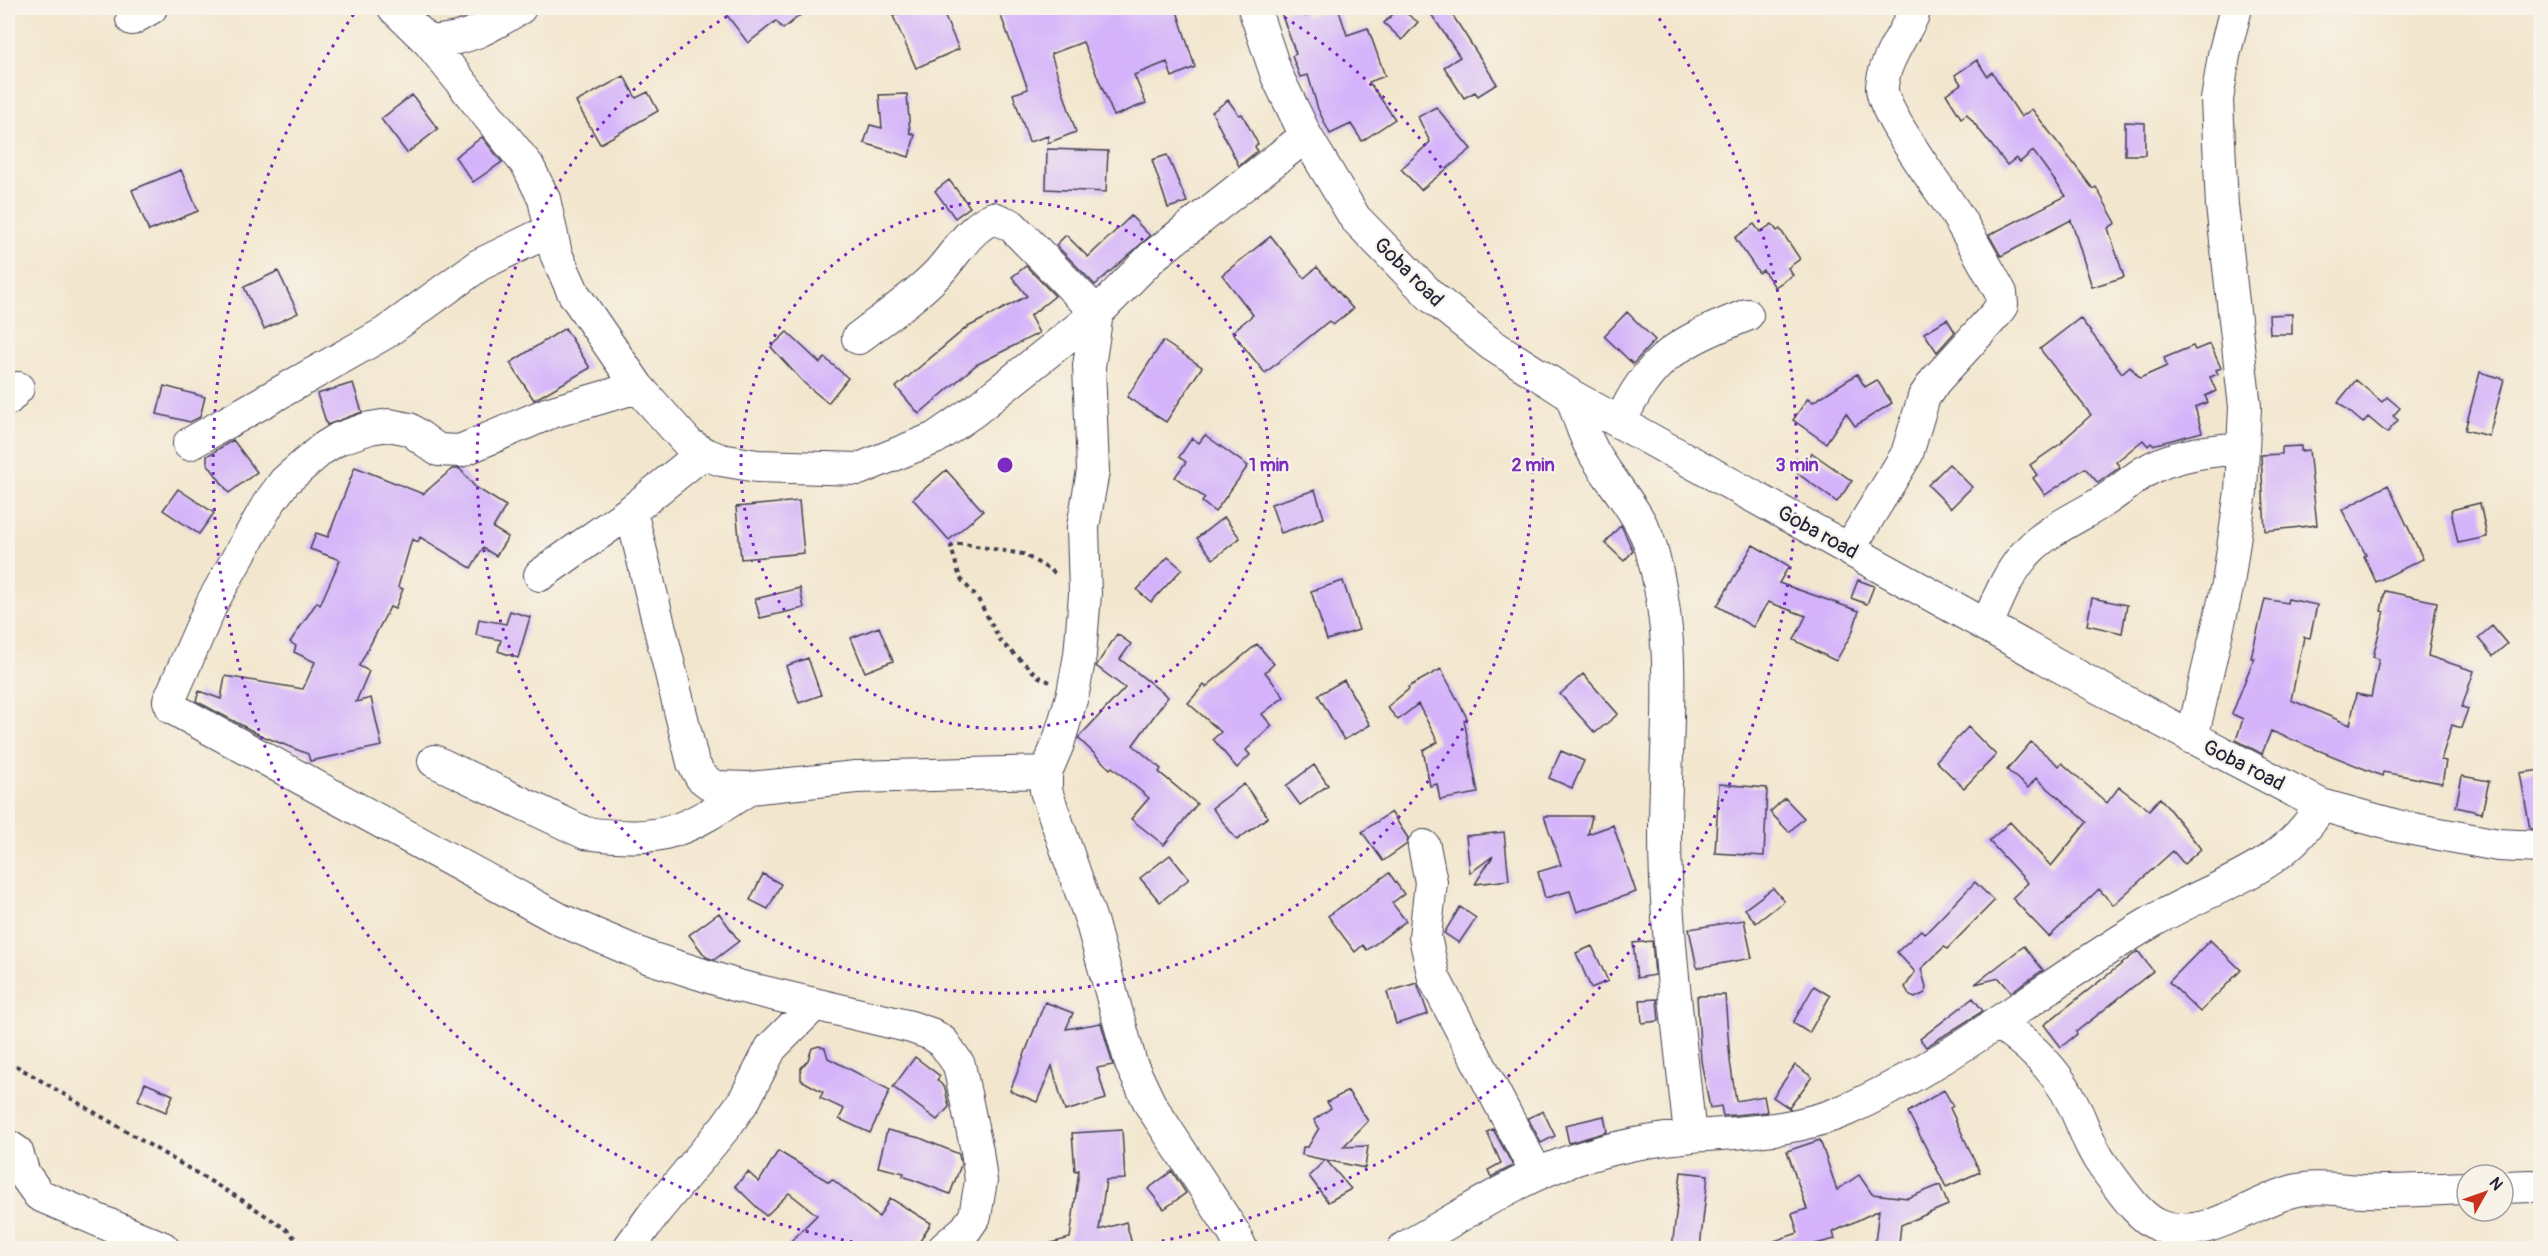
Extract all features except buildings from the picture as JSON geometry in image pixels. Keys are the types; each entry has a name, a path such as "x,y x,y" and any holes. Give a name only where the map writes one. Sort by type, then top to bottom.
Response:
{"street":[{"path":"394,8 429,42 528,166 544,199 549,231 556,254 574,294 638,387 688,443 721,460 757,465 859,469 893,457 934,438 974,411 1096,313 1153,256 1306,136"},
{"path":"429,42 461,39 487,28 520,8"},
{"name":"Goba road","path":"1254,8 1277,76 1306,136 1355,218 1431,296 1492,345 1572,396 1620,423 2192,738 2321,805 2397,826 2498,845 2541,847"},
{"path":"2192,738 2228,584 2237,529 2245,407 2218,144 2217,100 2224,55 2236,8"},
{"path":"1849,549 1907,453 1924,397 1935,381 2002,305 2001,293 1959,219 1885,101 1882,88 1885,75 1913,15"},
{"path":"858,338 920,290 939,272 980,224 993,218 1011,225 1096,313"},
{"path":"189,444 385,333 479,265 549,231"},
{"path":"1096,313 1089,366 1093,471 1083,527 1085,594 1080,655 1073,693 1058,744 1046,772 1048,800 1092,920 1131,1064 1150,1104 1234,1233 1241,1248"},
{"path":"1620,423 1633,393 1647,374 1669,354 1709,331 1747,315"},
{"path":"638,387 549,413 460,451 448,453 438,450 409,429 389,425 370,428 322,449 285,481 268,504 212,603 169,701 172,708 204,726 561,920 650,958 738,987 813,1006 864,1015 930,1034 944,1042 959,1065 981,1181 975,1215 966,1229 944,1248"},
{"path":"1572,396 1586,437 1634,513 1651,546 1664,606 1671,679 1665,831 1667,898 1690,1137"},
{"path":"1987,625 2015,568 2029,549 2048,534 2112,497 2145,471 2168,461 2202,452 2242,448"},
{"path":"540,575 631,511 704,453"},
{"path":"631,511 693,763 701,777 714,787 750,788 856,777 1046,772"},
{"path":"434,761 585,832 611,836 664,835 695,824 750,788"},
{"path":"1404,1248 1537,1174 1580,1158 1690,1137 1754,1133 1805,1125 1846,1110 1903,1080 1998,1023 2153,921 2258,870 2289,847 2309,826 2321,805"},
{"path":"1424,846 1431,882 1425,944 1434,978 1537,1174"},
{"path":"629,1248 655,1212 726,1126 745,1099 771,1048 813,1006"},
{"path":"1998,1023 2026,1042 2045,1062 2073,1103 2098,1159 2143,1214 2160,1226 2179,1230 2208,1225 2238,1216 2290,1192 2309,1189 2455,1188"},
{"path":"8,1146 17,1152 24,1174 39,1195 163,1248"}],"path":[{"path":"1073,693 1040,677 1000,642 978,599 960,578 951,548 954,544 964,544 1023,554 1045,565 1085,594"},
{"path":"8,1061 243,1200 286,1229 304,1248"}]}
